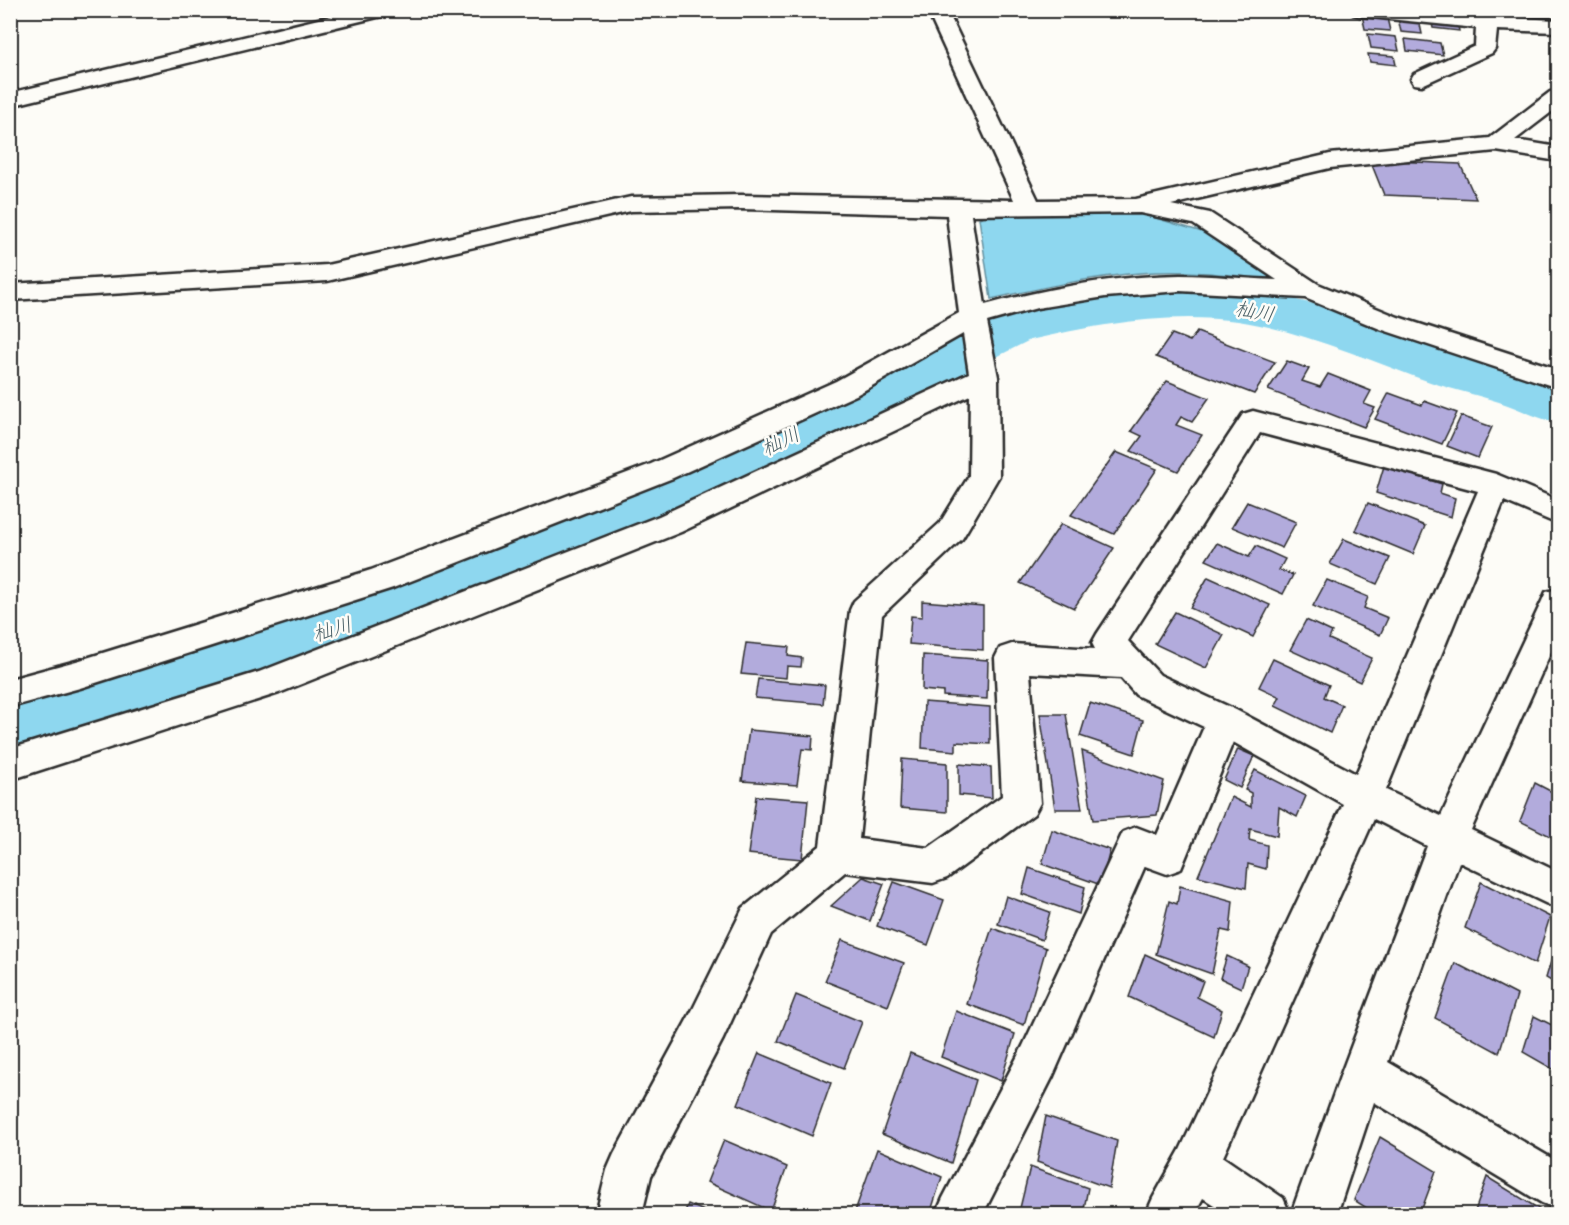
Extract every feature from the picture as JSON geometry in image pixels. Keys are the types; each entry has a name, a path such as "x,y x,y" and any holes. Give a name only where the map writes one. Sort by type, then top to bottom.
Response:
{"street":[{"path":"10,100 383,10"},
{"path":"937,10 1029,206"},
{"path":"1360,10 1485,17 1558,26"},
{"path":"1422,79 1485,49 1485,17"},
{"path":"1496,144 1558,97"},
{"path":"1136,206 1330,161 1496,144 1558,154"},
{"path":"10,292 327,273 631,204 741,202 958,208 1136,206 1201,218 1309,290 1389,323 1558,379"},
{"path":"620,1215 630,1170 708,1024 757,921 838,854 866,610 951,531 984,476 984,371 973,317 958,208"},
{"path":"10,693 80,674 382,579 662,471 846,388 973,317 1035,300 1115,288 1180,283 1309,290"},
{"path":"10,765 267,683 670,524 984,371"},
{"path":"1558,513 1496,485 1253,421 1108,643 1148,684 1224,720 1365,797 1558,891"},
{"path":"1169,1215 1196,1166 1365,797 1496,485"},
{"path":"1314,1215 1363,1071 1449,838 1558,601"},
{"path":"838,854 933,866 1021,803 1012,658 1129,665"},
{"path":"959,1215 1038,1061 1136,844 1167,857 1224,720"},
{"path":"1363,1071 1558,1187"},
{"path":"1196,1166 1267,1215"}],"water":[{"path":"993,213 1139,213 1212,235 1277,280 1191,272 1140,273 1084,280 991,299 979,218"}],"building":[{"path":"1362,15 1387,18 1390,31 1365,29"},
{"path":"1398,18 1419,20 1422,34 1401,32"},
{"path":"1431,20 1457,22 1459,31 1433,28"},
{"path":"1368,34 1396,37 1399,51 1371,48"},
{"path":"1405,39 1440,43 1443,55 1407,51"},
{"path":"1368,54 1394,56 1396,65 1370,62"},
{"path":"1370,160 1460,164 1476,199 1384,195"},
{"path":"1197,332 1275,362 1254,394 1156,357 1172,334 1190,341"},
{"path":"1287,361 1309,369 1302,381 1320,387 1328,374 1371,391 1364,404 1375,408 1364,427 1268,390"},
{"path":"1167,381 1209,398 1192,422 1181,417 1176,425 1202,435 1178,471 1131,451 1142,436 1131,431"},
{"path":"1389,393 1422,405 1424,401 1457,413 1442,444 1375,419"},
{"path":"1461,416 1492,427 1478,458 1447,446"},
{"path":"1116,452 1157,469 1114,534 1071,515"},
{"path":"1384,466 1442,484 1440,493 1455,498 1451,517 1376,493"},
{"path":"1247,502 1296,522 1282,548 1232,527"},
{"path":"1368,503 1425,526 1413,554 1355,530"},
{"path":"1061,524 1114,548 1074,608 1020,583"},
{"path":"1344,539 1390,558 1377,584 1330,564"},
{"path":"1217,543 1249,557 1256,546 1285,559 1279,570 1293,575 1283,594 1206,560"},
{"path":"1208,577 1270,605 1253,637 1190,608"},
{"path":"1327,580 1368,597 1364,608 1388,618 1380,635 1313,606"},
{"path":"922,601 983,606 983,650 909,644 911,616 922,617"},
{"path":"1175,612 1224,635 1206,668 1155,644"},
{"path":"1306,620 1332,632 1329,639 1372,658 1360,682 1290,650"},
{"path":"746,643 789,647 788,656 802,658 801,667 787,666 786,678 741,674"},
{"path":"923,655 988,660 987,699 943,696 943,692 922,690"},
{"path":"1273,659 1329,685 1324,697 1342,705 1330,733 1275,706 1280,697 1259,687"},
{"path":"758,679 825,685 823,704 755,698"},
{"path":"924,702 990,707 990,744 956,742 956,751 922,748"},
{"path":"1090,703 1143,720 1134,754 1080,736"},
{"path":"1040,714 1066,714 1082,809 1055,809"},
{"path":"749,730 813,736 812,750 802,749 797,785 742,781"},
{"path":"1238,749 1254,756 1240,788 1224,780"},
{"path":"1082,751 1164,781 1157,815 1093,820"},
{"path":"902,759 947,763 947,812 900,808"},
{"path":"959,764 991,767 992,798 959,795"},
{"path":"1255,770 1306,796 1297,817 1279,807 1277,836 1250,829 1249,840 1267,845 1266,869 1248,864 1246,888 1198,876 1231,797 1251,807 1251,793 1245,790"},
{"path":"1535,783 1558,795 1558,840 1520,821"},
{"path":"756,796 808,800 802,859 748,854"},
{"path":"1052,830 1110,850 1101,885 1042,864"},
{"path":"1029,868 1085,887 1079,914 1022,894"},
{"path":"863,877 884,884 870,921 831,906"},
{"path":"894,882 944,900 928,945 877,926"},
{"path":"1481,882 1550,917 1535,964 1465,928"},
{"path":"1180,886 1233,901 1230,932 1221,930 1212,974 1156,954 1169,901 1177,904"},
{"path":"1006,896 1050,912 1042,940 998,924"},
{"path":"992,928 1046,948 1024,1025 967,1004"},
{"path":"1558,938 1558,985 1546,978"},
{"path":"842,940 904,963 888,1006 825,981"},
{"path":"1145,954 1203,981 1197,997 1222,1010 1214,1037 1129,997"},
{"path":"1227,956 1248,966 1241,988 1220,978"},
{"path":"1455,963 1517,995 1499,1053 1435,1018"},
{"path":"796,995 862,1022 844,1068 778,1041"},
{"path":"956,1011 1015,1034 1001,1081 941,1057"},
{"path":"1534,1016 1558,1028 1558,1072 1523,1052"},
{"path":"759,1053 831,1083 812,1136 738,1104"},
{"path":"910,1053 976,1080 951,1163 882,1134"},
{"path":"1046,1116 1117,1141 1109,1188 1037,1162"},
{"path":"1380,1137 1436,1171 1420,1214 1376,1214 1354,1200"},
{"path":"724,1140 787,1167 771,1211 707,1182"},
{"path":"877,1149 942,1177 930,1214 854,1214"},
{"path":"1030,1167 1088,1188 1083,1214 1037,1214 1020,1208"},
{"path":"1487,1177 1547,1214 1474,1214"},
{"path":"688,1204 711,1214 684,1214"}],"waterway":[{"name":"杣川","path":"10,727 357,621 706,476 1012,326 1073,312 1123,304 1180,302 1238,304 1341,328 1456,370 1522,388 1558,403"}]}
